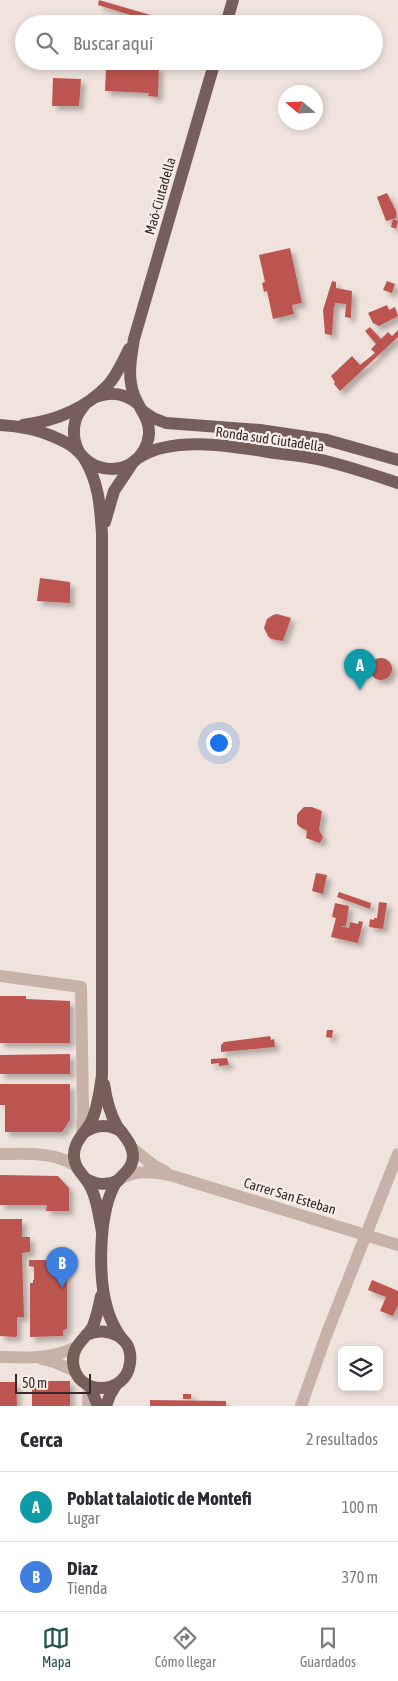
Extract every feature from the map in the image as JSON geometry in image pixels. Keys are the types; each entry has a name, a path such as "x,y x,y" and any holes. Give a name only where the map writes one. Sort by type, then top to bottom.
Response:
{"main road":[{"path":"229,15 233,0"},
{"name":"Maó-Ciutadella","path":"134,339 212,70"},
{"path":"116,1385 101,1388 90,1386 81,1380 75,1371 73,1362 76,1347 94,1323 98,1310 102,1281 102,1232 106,1205 112,1189 131,1164 133,1156 129,1140 116,1125 110,1111 102,1075 102,534 98,489 93,474 82,456 74,437 74,425 78,414 89,401 108,386 134,339"},
{"path":"102,534 114,491 144,451 149,433 148,423 132,388 130,377 134,339"},
{"path":"4,425 37,423 65,414 105,394 118,394 130,398 142,409"},
{"name":"Ronda sud Ciutadella","path":"142,409 153,418 166,423 260,430 327,440 398,460"},
{"path":"4,425 51,435 72,446 99,468 123,467 136,460"},
{"name":"Ronda sud Ciutadella","path":"136,460 154,450 171,446 197,445 241,448 316,458 398,483"},
{"path":"102,1075 92,1120 74,1151 76,1166 86,1179 97,1204 102,1232"},
{"path":"81,1137 94,1127 107,1126 124,1134"},
{"path":"86,1179 91,1182 108,1184 120,1179"},
{"path":"102,1281 107,1310 114,1328 130,1352 130,1365 125,1376 110,1394 106,1406"},
{"path":"86,1336 98,1331 104,1331 117,1335 122,1339"},
{"path":"90,1386 98,1406"}],"street":[{"path":"0,976 81,986 83,1110 81,1137 62,1150 43,1154 0,1154"},
{"name":"Carrer San Esteban","path":"132,1148 153,1165 173,1176"},
{"path":"43,1154 66,1160 76,1166"},
{"path":"301,1406 365,1235 398,1154"},
{"name":"Carrer San Esteban","path":"120,1179 128,1174 136,1173 173,1176 398,1245"},
{"path":"0,1358 32,1358 54,1355 76,1347"},
{"path":"32,1358 54,1362 75,1371"},
{"path":"88,1406 90,1386"}],"building":[{"path":"99,0 151,15 131,15 98,5"},
{"path":"106,70 159,70 158,97 148,96 149,93 105,91"},
{"path":"53,78 81,79 79,106 52,106"},
{"path":"387,193 396,211 396,218 386,221 377,197"},
{"path":"393,219 398,221 396,229 391,227"},
{"path":"290,248 302,303 292,305 294,314 273,319 267,291 264,292 262,283 265,282 259,255"},
{"path":"332,281 336,282 336,288 352,291 351,318 345,317 346,304 335,303 332,335 325,334 323,310"},
{"path":"387,281 395,284 392,293 383,290"},
{"path":"387,305 389,310 395,307 398,316 379,326 373,323 368,313"},
{"path":"370,327 381,339 388,332 392,336 398,330 398,337 340,391 334,384 335,382 331,376 352,356 360,365 375,353 371,349 376,344 365,331"},
{"path":"40,578 70,582 70,603 37,601"},
{"path":"277,614 291,618 283,641 271,639 264,628 267,619"},
{"path":"377,658 385,658 392,665 392,673 385,680 377,680 370,673 370,665"},
{"path":"304,807 312,807 322,811 319,830 323,837 320,843 306,838 307,831 297,824 298,813"},
{"path":"316,873 327,875 323,894 312,891"},
{"path":"339,892 371,903 370,909 337,897"},
{"path":"379,902 387,903 383,929 369,927 370,919 374,920 374,918 377,918"},
{"path":"335,903 349,906 346,926 340,926 349,928 350,922 358,924 359,921 363,922 358,943 331,937 336,918 332,917"},
{"path":"0,996 26,996 26,999 70,1001 70,1043 0,1043"},
{"path":"327,1030 333,1030 332,1038 326,1037"},
{"path":"270,1036 271,1040 274,1039 275,1047 221,1052 221,1045 224,1042"},
{"path":"70,1054 70,1074 0,1074 0,1055"},
{"path":"227,1058 229,1065 219,1066 219,1063 211,1064 211,1059"},
{"path":"0,1084 70,1084 70,1120 62,1132 5,1132 5,1105 0,1105"},
{"path":"0,1175 58,1176 69,1188 69,1211 46,1211 47,1205 0,1205"},
{"path":"0,1219 22,1219 22,1237 30,1237 30,1252 22,1253 24,1317 17,1317 16,1337 0,1336"},
{"path":"29,1260 67,1260 67,1329 63,1330 63,1336 30,1337 30,1283 33,1283 34,1280 34,1267 29,1266"},
{"path":"372,1280 398,1291 398,1305 393,1316 380,1311 386,1297 368,1290"},
{"path":"32,1381 70,1381 70,1406 32,1406"},
{"path":"0,1382 16,1382 17,1406 0,1406"},
{"path":"183,1394 191,1394 191,1399 183,1399"},
{"path":"150,1400 226,1401 226,1406 150,1406"}],"place":[{"name":"Poblat talaiotic de Montefi","path":"360,690"},
{"name":"Diaz","path":"62,1288"}]}
